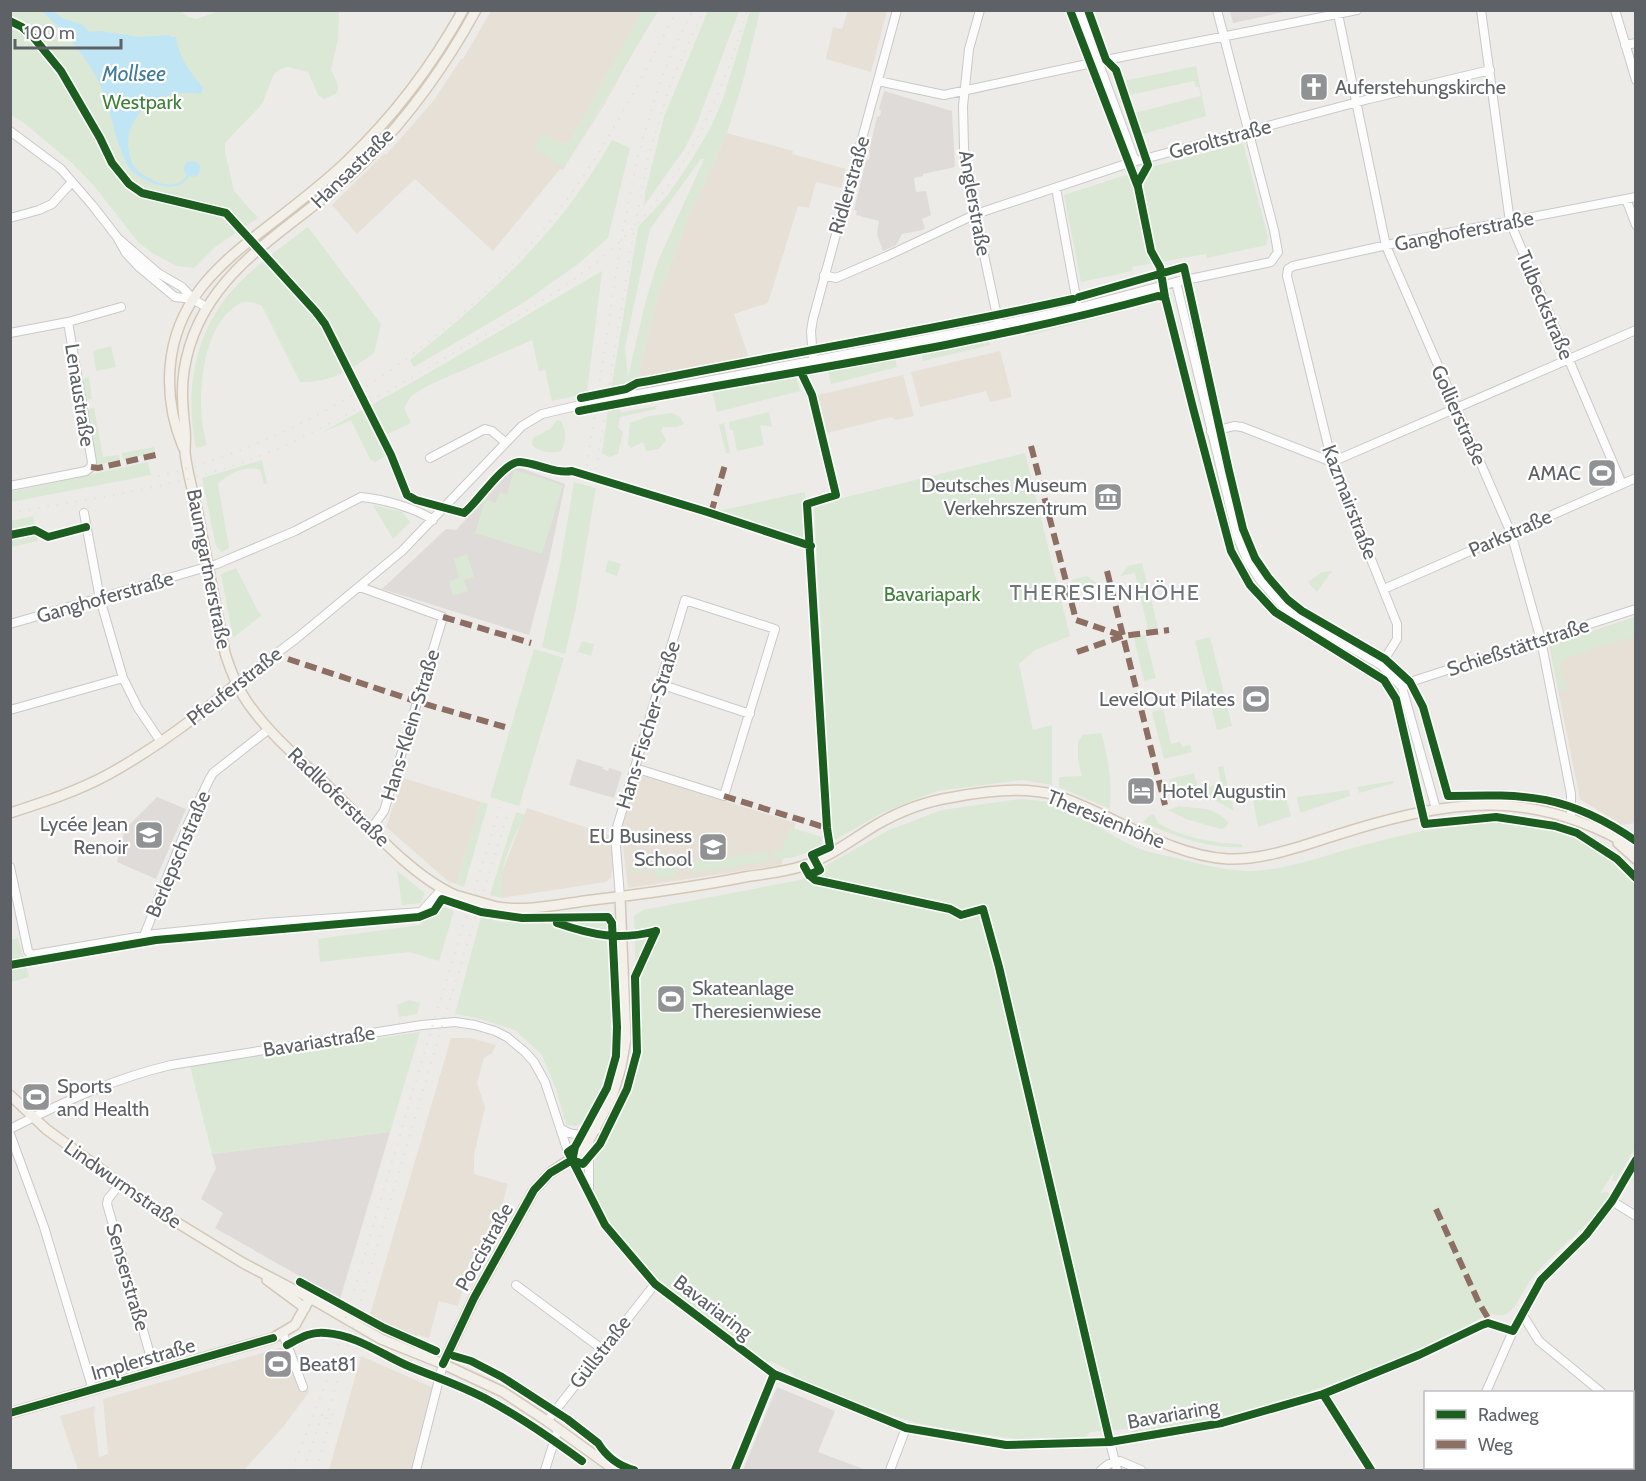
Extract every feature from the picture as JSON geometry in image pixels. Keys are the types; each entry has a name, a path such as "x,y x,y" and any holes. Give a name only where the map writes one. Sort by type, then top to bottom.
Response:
{"main road":[{"name":"Hansastraße","path":"193,299 204,283 227,259 312,192 371,136 430,65 463,10"},
{"name":"Hansastraße","path":"206,307 215,292 236,269 327,196 366,159 439,73 476,10"},
{"name":"Baumgartnerstraße","path":"185,452 177,433 169,376 177,331 193,299"},
{"name":"Baumgartnerstraße","path":"206,307 194,333 184,372 182,396 185,452 225,653 236,684"},
{"name":"Radlkoferstraße","path":"236,684 250,707 269,729 371,829 410,865 442,889 497,907 518,909 620,897"},
{"name":"Pfeuferstraße","path":"10,813 68,793 107,776 161,742 236,684"},
{"name":"Theresienhöhe","path":"620,897 694,887 804,866 829,854 887,819 913,808 973,794 1023,791 1054,795 1148,837 1193,852 1225,859 1251,858 1295,848 1396,817 1436,809 1509,805 1537,808 1571,817 1635,849"},
{"name":"Theresienhöhe","path":"1599,829 1635,859"},
{"name":"Hans-Fischer-Straße","path":"572,1160 589,1142 596,1130 617,1082 626,1038 620,897"},
{"name":"Lindwurmstraße","path":"10,1095 33,1118 119,1185 154,1209 243,1263 381,1339 503,1392 615,1470"},
{"name":"Poccistraße","path":"443,1364 474,1298 534,1190 550,1173 572,1160"},
{"name":"Lindwurmstraße","path":"243,1263 304,1309"},
{"name":"Implerstraße","path":"10,1413 262,1342 283,1334 295,1325 310,1298"}],"street":[{"name":"Ridlerstraße","path":"813,360 811,331 824,275 897,10"},
{"name":"Anglerstraße","path":"980,10 969,45 964,90 964,127 967,176 999,325"},
{"path":"1079,10 1136,161"},
{"path":"433,520 505,442 522,426 542,414 999,325 1078,308 1176,282 1268,264 1277,256 1274,230 1217,10"},
{"path":"878,81 944,95 1100,61 1357,10"},
{"name":"Tulbeckstraße","path":"1481,10 1510,222 1622,484"},
{"path":"1615,10 1635,80"},
{"name":"Gollierstraße","path":"1338,14 1386,246 1511,532 1541,640 1570,794 1571,817"},
{"path":"1625,45 1635,43"},
{"name":"Geroltstraße","path":"824,275 836,278 1003,203 1136,161 1369,99 1490,70"},
{"path":"10,131 48,158 72,182 117,237 151,267 182,287 193,299 206,307"},
{"path":"10,218 52,204 72,182"},
{"path":"1056,188 1078,308"},
{"name":"Ganghoferstraße","path":"1293,266 1635,197"},
{"path":"1626,199 1635,225"},
{"path":"117,237 126,253 148,276 175,297 193,299"},
{"name":"Kazmairstraße","path":"1293,266 1288,269 1287,276 1332,462 1398,624 1397,639 1381,665"},
{"path":"1176,282 1210,432 1237,536 1247,560 1260,580 1282,605 1301,619 1381,665 1402,687 1436,809"},
{"path":"10,333 68,322 121,307"},
{"name":"Lenaustraße","path":"10,486 86,471 91,467 68,322"},
{"path":"1210,432 1234,426 1242,427 1332,462 1635,330"},
{"path":"430,458 485,429 492,431 505,442"},
{"name":"Parkstraße","path":"1384,589 1635,478"},
{"name":"Ganghoferstraße","path":"10,624 208,568 295,531 361,497 425,514 433,520"},
{"path":"84,513 100,599 123,678 138,708 161,742"},
{"name":"Pfeuferstraße","path":"236,684 360,587 402,551 433,520"},
{"name":"Hans-Klein-Straße","path":"360,587 443,617 384,811 371,829"},
{"name":"Hans-Fischer-Straße","path":"620,897 615,834 685,600 775,629 750,714"},
{"name":"Schießstättstraße","path":"1402,687 1410,682 1635,609"},
{"path":"10,710 123,678"},
{"path":"635,768 724,796 750,714 660,684"},
{"name":"Berlepschstraße","path":"144,936 188,824 213,773 269,729"},
{"path":"1617,843 1635,866"},
{"path":"10,867 28,951 31,955 144,936 264,923 421,912 442,889"},
{"name":"Bavariastraße","path":"10,1129 96,1089 133,1075 168,1066 400,1028 455,1022 495,1031 507,1037 534,1062 545,1082 572,1160"},
{"path":"559,1127 574,1135 583,1135 596,1130"},
{"path":"10,1134 44,1227 93,1390"},
{"name":"Bavariaring","path":"589,1142 589,1195"},
{"name":"Bavariaring","path":"572,1160 605,1225 655,1284 774,1374 906,1428 1006,1445 1110,1442 1222,1423 1323,1394 1419,1355 1482,1324 1488,1323 1513,1331"},
{"path":"1486,1391 1513,1331 1541,1280 1587,1235 1612,1201 1635,1160"},
{"name":"Senserstraße","path":"119,1185 108,1199 107,1204 155,1372"},
{"path":"1612,1201 1635,1216"},
{"name":"Güllstraße","path":"547,1421 655,1284"},
{"path":"516,1285 602,1349"},
{"path":"1522,1314 1539,1341 1599,1391"},
{"path":"283,1334 303,1387"},
{"path":"416,1470 443,1364"},
{"path":"735,1470 774,1374"},
{"path":"1323,1394 1371,1470"},
{"path":"890,1470 906,1428"},
{"path":"545,1470 558,1429"},
{"path":"1110,1442 1115,1466"},
{"path":"1115,1466 1120,1461 1141,1470"},
{"path":"1101,1470 1108,1464 1115,1466"}],"shaded area":[{"path":"1230,10 1289,11 1233,23"},
{"path":"491,11 642,11 570,141 562,144 542,134 564,168 643,34 604,105 563,170 560,169 493,251 415,179 357,234 332,205 384,154 386,155 434,100 463,59"},
{"path":"848,11 887,11 871,72 826,59 833,27 842,29"},
{"path":"884,91 952,111 955,167 914,178 916,192 926,191 931,215 922,219 925,228 923,230 902,234 896,245 883,251 877,234 879,221 856,215 857,211 854,210 866,161 869,159 877,117 880,116 879,109"},
{"path":"727,133 793,151 792,154 846,169 841,188 816,182 809,208 798,206 768,303 734,314 749,358 641,379 639,371 656,302 689,216"},
{"path":"1000,351 1012,397 990,402 986,391 920,407 911,372"},
{"path":"903,375 914,416 896,420 891,417 827,433 818,395"},
{"path":"515,466 565,484 549,560 529,635 382,589 446,529 456,530"},
{"path":"1635,617 1635,823 1622,825 1580,799 1549,645"},
{"path":"577,759 603,767 608,771 609,768 622,772 614,798 569,785"},
{"path":"640,775 796,823 781,865 628,888 621,828"},
{"path":"403,778 481,802 456,884 449,882 386,827"},
{"name":"Lycée Jean Renoir","path":"157,797 186,809 156,879 117,862 125,829"},
{"path":"527,808 612,836 611,878 606,882 502,898 502,872"},
{"path":"451,1038 470,1038 496,1045 492,1053 484,1058 477,1083 485,1107 474,1155 474,1174 508,1184 488,1252 475,1249 458,1306 439,1301 429,1338 418,1335 416,1338 369,1318"},
{"path":"390,1132 340,1299 215,1228 223,1213 201,1199 216,1168 212,1154"},
{"path":"293,1344 309,1392 283,1427 244,1470 78,1470 60,1416 95,1406 99,1457 108,1454 103,1399"},
{"path":"361,1356 436,1389 416,1470 329,1470"},
{"path":"777,1387 835,1411 818,1452 866,1470 743,1470"}],"green space":[{"name":"Westpark","path":"179,10 188,17 196,19 220,11 339,11 338,39 331,70 337,82 337,93 324,99 318,95 308,72 288,67 274,74 262,104 225,143 234,191 258,218 215,247 194,268 177,266 152,253 138,242 95,187 72,163 11,115 10,11"},
{"path":"642,10 658,11 564,168 534,148 542,133 562,144 570,141"},
{"path":"708,11 739,11 696,126 685,148 644,206 645,193 664,117"},
{"path":"750,11 760,11 743,81 727,133 689,216 656,302 639,371 641,379 611,390 638,227 667,196 687,167 711,127 723,99","holes":["701,159 704,159 658,261 628,376 625,348 650,229"]},
{"path":"1196,66 1206,116 1143,134 1135,113 1201,96 1199,87 1196,87 1194,81 1129,95 1124,81"},
{"path":"612,140 630,148 608,238 578,264 523,303 414,367 410,360 495,287 547,232 571,203"},
{"path":"1243,143 1268,237 1266,245 1207,258 1206,254 1132,267 1133,271 1081,282 1064,195 1151,167"},
{"path":"308,227 381,324 374,353 331,378 300,382 262,306 250,302 240,304 221,321 207,354 203,373 201,412 207,445 196,448 191,403 193,381 203,338 212,318 240,282"},
{"path":"602,271 587,393 552,401 545,370 539,371 532,340 429,385 411,396 404,408 411,423 379,438 386,456 375,462 370,459 351,420 321,433 425,375"},
{"path":"1121,309 1122,312 1026,336 1024,330"},
{"path":"989,338 990,345 923,361 921,351"},
{"path":"111,346 116,367 96,371 93,351"},
{"path":"895,357 897,367 831,384 828,370"},
{"path":"796,376 800,391 717,412 712,390"},
{"path":"89,377 92,399 86,400 82,379"},
{"path":"656,406 656,409 620,417 618,427 623,432 618,454 609,457 602,453 608,410 617,408 622,412"},
{"path":"94,408 103,457 119,455 120,460 97,465 87,409"},
{"path":"769,412 772,427 760,425 764,445 737,451 729,422"},
{"path":"672,413 680,417 684,424 677,427 663,427 661,431 666,440 659,449 646,451 643,442 631,448 628,444 630,423 649,416"},
{"path":"557,420 563,424 565,432 561,451 546,452 532,445 533,438 550,429"},
{"path":"724,423 730,453 726,453 719,425"},
{"path":"154,447 155,452 123,460 122,453"},
{"name":"Bavariapark","path":"1025,453 1070,636 1035,650 1019,664 1033,730 1052,725 1052,785 1022,780 937,791 882,813 833,841 814,505"},
{"path":"262,460 267,483 264,484 260,470 250,468 226,477 218,484 229,548 222,552 216,546 202,478"},
{"path":"148,462 151,475 11,502 11,492"},
{"path":"514,470 563,485 542,554 475,533 485,499 496,503 500,492 507,494"},
{"path":"574,482 596,488 576,608 565,654 542,647 560,565"},
{"path":"805,492 807,543 714,512"},
{"path":"373,505 402,512 410,522 393,539"},
{"path":"33,516 38,541 11,547 11,521"},
{"path":"467,554 474,577 464,580 468,591 453,596 449,581 459,578 454,559"},
{"path":"608,560 621,564 617,576 605,572"},
{"path":"1142,563 1158,628 1148,630 1135,573 1120,576 1128,566"},
{"path":"236,568 262,615 233,638 221,574"},
{"path":"1332,571 1317,592 1308,582 1322,572"},
{"path":"1087,576 1097,583 1073,589 1071,580"},
{"path":"1635,618 1635,637 1587,650 1587,653 1572,656 1564,661 1561,670 1567,690 1562,691 1557,683 1551,646"},
{"path":"1145,635 1156,678 1144,681 1134,638"},
{"path":"1210,637 1232,726 1217,730 1195,641"},
{"path":"582,641 594,644 591,656 578,652"},
{"path":"534,649 564,658 519,806 490,797"},
{"path":"1163,709 1171,744 1180,742 1182,747 1190,745 1192,752 1164,759 1152,712"},
{"path":"1101,733 1109,771 1110,809 1059,787 1059,777 1082,776 1078,760 1078,741 1083,735"},
{"path":"1223,766 1234,811 1216,801 1193,797 1192,793 1173,797 1169,779 1194,773 1198,789 1221,784 1218,767"},
{"path":"1393,781 1394,783 1359,793 1357,787"},
{"path":"1349,790 1350,796 1300,813 1297,797"},
{"path":"1286,798 1291,816 1258,827 1253,800"},
{"path":"1020,799 1047,802 1062,808 1144,850 1232,870 1251,871 1276,868 1424,831 1502,822 1540,825 1575,836 1607,855 1635,884 1635,1148 1616,1181 1612,1181 1614,1172 1600,1193 1608,1192 1609,1199 1532,1278 1516,1304 1506,1314 1487,1315 1401,1358 1311,1392 1211,1420 1133,1433 1126,1429 1090,1432 1084,1438 1016,1439 935,1427 906,1420 822,1390 797,1379 790,1371 771,1361 768,1363 667,1289 612,1226 594,1194 595,1160 628,1089 638,1045 634,916 643,910 800,880 889,830 942,810"},
{"path":"481,802 488,804 464,887 456,884"},
{"path":"1179,806 1211,810 1229,823 1221,829 1186,819 1168,810"},
{"path":"516,812 525,815 503,866 502,898 490,895"},
{"path":"1151,814 1155,815 1158,823 1188,836 1209,841 1241,844 1243,847 1204,844 1179,837 1143,822"},
{"path":"789,827 822,837 821,847 795,857 774,860 773,851 782,850"},
{"path":"768,852 769,861 690,874 693,861"},
{"path":"679,863 675,877 658,879 656,873 651,870 630,872 629,870"},
{"path":"397,871 425,893 421,903 402,905"},
{"path":"440,906 454,911 439,961 409,952 320,962 318,939 420,925"},
{"path":"481,917 501,922 606,920 613,1055 604,1086 584,1123 576,1126 566,1125 556,1089 542,1055 515,1030 477,1018 455,1014"},
{"path":"18,938 29,977 11,982 11,940"},
{"path":"409,1000 420,1003 417,1014 399,1017 397,1005"},
{"path":"420,1032 390,1132 212,1154 190,1066"}],"water":[{"name":"Mollsee","path":"42,11 52,11 64,19 83,25 89,32 99,31 140,37 169,35 176,37 182,58 203,88 201,94 176,94 154,101 136,117 128,141 135,168 159,183 157,185 133,172 128,165 119,144 105,95 95,75 75,46"},
{"path":"192,161 200,169 192,177 184,169"}],"waterway":[{"path":"156,183 166,186 179,184 189,174"}],"railway":[{"path":"158,476 223,456 287,430 347,398 405,360 459,317 508,269 553,217 593,162 677,10"},
{"path":"587,466 623,229 638,155 659,85 693,10"},
{"path":"596,469 634,230 648,158 669,88 704,10"},
{"path":"10,513 168,484 260,456 310,434 358,408 553,294 616,245 667,187 688,155 706,121 735,48 747,10"},
{"path":"292,1470 330,1372 425,1050 500,807"},
{"path":"326,1419 448,1006 509,810"},
{"path":"304,1470 324,1409"},
{"path":"316,1470 333,1412"}],"marked path":[{"path":"1031,446 1076,620 1123,636 1165,805"},
{"path":"91,467 98,468 160,454"},
{"path":"711,513 725,465"},
{"path":"1107,571 1123,636"},
{"path":"443,617 531,643"},
{"path":"1077,652 1123,636 1169,630"},
{"path":"288,659 418,702 505,727"},
{"path":"724,796 827,828"},
{"path":"1436,1209 1488,1318 1488,1323"}],"cycle path":[{"path":"1070,10 1138,187 1151,251 1160,267 1165,297 1231,551 1250,585 1275,612 1384,680 1396,699 1425,824 1496,817 1555,826 1577,833 1617,859 1636,878"},
{"path":"1088,10 1106,60 1116,70 1148,165 1138,187"},
{"path":"10,21 22,27 34,38 61,71 112,163 129,184 142,193 226,213 316,312 325,324 391,455 407,495 416,500 464,513 506,468 520,462 559,471 572,471 811,546"},
{"path":"1079,297 1184,267 1243,529 1255,558 1288,600 1302,611 1385,659 1410,682 1423,707 1448,796 1501,796 1546,800 1589,814 1612,825 1636,841"},
{"path":"579,411 1015,331 1158,296 1165,297"},
{"path":"581,398 626,389 637,383 1073,299"},
{"path":"801,372 812,395 836,495 807,504 830,847 812,855 820,870 809,875"},
{"path":"10,535 35,530 48,537 86,527"},
{"path":"804,866 815,880 950,909 961,915 983,909 999,967 1110,1442"},
{"path":"10,965 156,940 419,917 434,911 442,899 481,912 522,918 608,917 612,923 617,1027 616,1056 607,1088 575,1147 573,1157"},
{"path":"557,923 582,931 618,936 656,931"},
{"path":"572,1160 583,1164 600,1144 627,1089 637,1052 635,977 656,931"},
{"path":"575,1147 568,1152 605,1225 655,1284 774,1374 906,1428 1006,1445 1110,1442 1222,1423 1323,1394 1419,1355 1488,1323 1513,1331 1541,1280 1586,1235 1612,1201 1636,1160"},
{"path":"443,1364 474,1298 534,1190 550,1173 572,1160"},
{"path":"300,1282 384,1328 436,1351"},
{"path":"287,1345 315,1333 347,1337 490,1401 514,1414 582,1461"},
{"path":"10,1413 273,1338"},
{"path":"454,1356 471,1361 502,1377 567,1419 598,1443 613,1460 634,1470"},
{"path":"735,1470 774,1374"},
{"path":"1323,1394 1371,1470"}],"place":[{"name":"Auferstehungskirche","path":"1314,87"},
{"name":"AMAC","path":"1602,473"},
{"name":"Deutsches Museum Verkehrszentrum","path":"1108,497"},
{"name":"LevelOut Pilates","path":"1256,699"},
{"name":"Hotel Augustin","path":"1141,791"},
{"name":"Lycée Jean Renoir","path":"149,835"},
{"name":"EU Business School","path":"713,847"},
{"name":"Skateanlage Theresienwiese","path":"671,999"},
{"name":"Sports and Health","path":"36,1097"},
{"name":"Beat81","path":"278,1364"}],"district":[{"name":"THERESIENHÖHE","path":"1105,592"}]}
